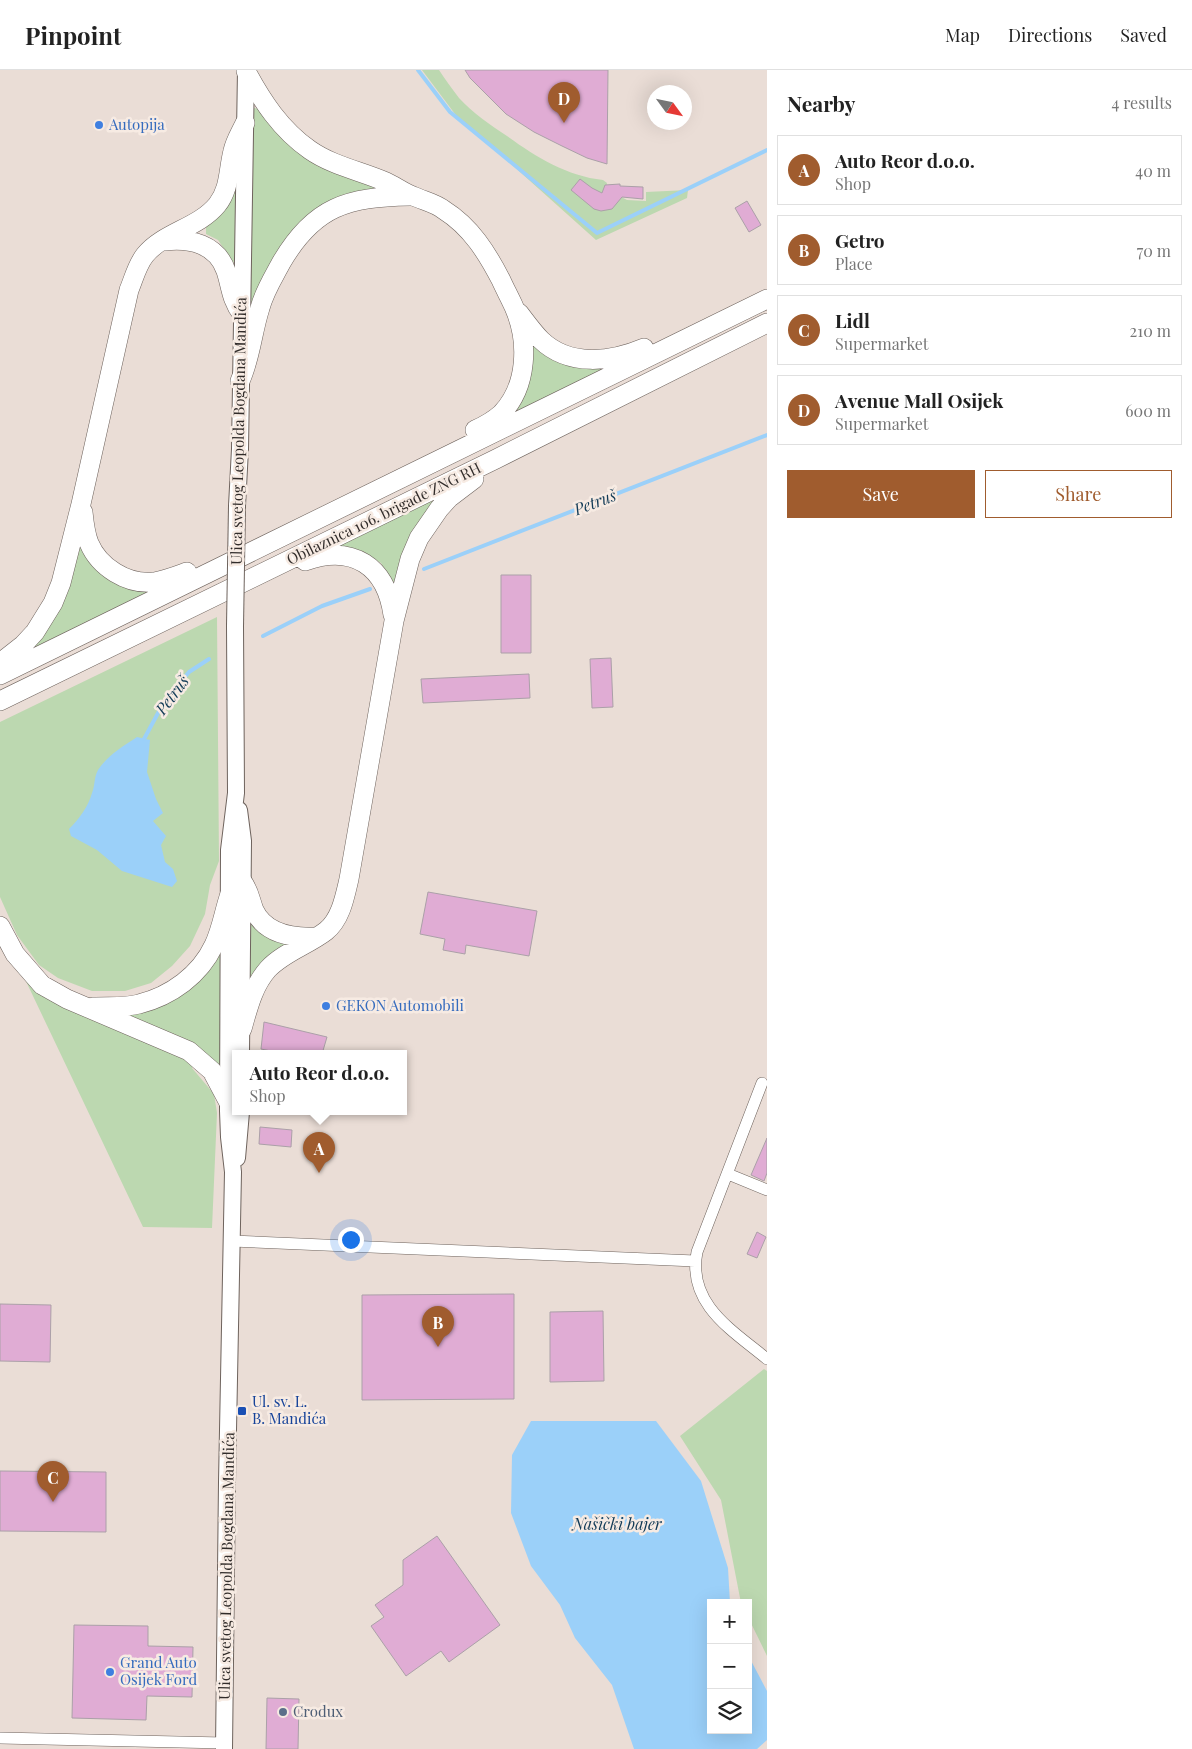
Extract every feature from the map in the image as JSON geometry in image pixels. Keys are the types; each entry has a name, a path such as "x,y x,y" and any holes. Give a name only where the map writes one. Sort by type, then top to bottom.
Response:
{"highway":[{"path":"246,70 270,111 297,141 325,159 386,182 454,216 475,237 488,256 515,308 542,340 553,348 569,357 589,360 620,357 668,338 695,335"},
{"path":"0,663 22,645 34,632 53,603 61,583 81,504 129,290 144,257 159,242 209,214 218,204 229,178 233,149 245,123"},
{"path":"240,381 249,358 260,306 269,285 284,259 304,231 315,220 344,204 364,198 411,196"},
{"path":"159,242 188,240 198,242 213,251 225,268 232,298 242,314"},
{"name":"Obilaznica 106. brigade ZNG RH","path":"0,675 767,299"},
{"path":"438,460 464,437 501,414 517,389 521,376 524,349 515,308"},
{"name":"Obilaznica 106. brigade ZNG RH","path":"0,701 496,459 767,323"},
{"path":"242,1029 255,989 263,976 277,961 327,930 335,920 344,899 394,620 410,558 428,523 449,498 484,472 496,459"},
{"path":"81,504 88,542 96,556 114,572 126,578 141,582 153,582 172,578 200,568 220,567"},
{"path":"270,569 316,557 340,555 352,558 364,563 382,579 391,602 394,620"},
{"path":"0,710 18,692"},
{"path":"90,1007 137,1005 168,994 189,979 203,964 213,946 220,929 223,912 236,887 249,889 255,913 260,920 276,932 299,938 317,936"},
{"path":"0,926 15,954 42,985 67,999 90,1007 189,1051 212,1071 232,1101"}],"main road":[{"name":"Ulica svetog Leopolda Bogdana Mandića","path":"242,1050 236,887 229,850 236,793 236,506 240,449 246,70"},
{"name":"Ulica svetog Leopolda Bogdana Mandića","path":"235,1050 236,887"},
{"name":"Ulica svetog Leopolda Bogdana Mandića","path":"224,1746 233,1172 229,1137 233,1115"}],"street":[{"path":"762,1083 695,1261 698,1286 707,1305 720,1320 767,1358"},
{"path":"728,1174 767,1190"},
{"path":"232,1241 695,1261"},
{"path":"0,1738 224,1746"}],"green space":[{"path":"422,70 439,70 459,98 476,114 529,151 564,170 603,180 607,183 606,189 627,200 646,201 646,192 688,190 687,198 596,240 455,114"},
{"path":"254,108 264,110 294,145 387,187 327,205 254,303 247,301"},
{"path":"236,185 236,266 218,240 206,234 206,221"},
{"path":"528,334 613,366 507,420"},
{"path":"448,489 394,586 381,563 367,555 334,548"},
{"path":"75,536 91,561 161,589 23,657"},
{"path":"217,617 219,861 210,885 205,914 190,946 172,966 151,983 125,991 92,991 58,978 39,965 17,935 0,897 0,722"},
{"path":"250,919 293,941 247,990"},
{"path":"224,944 224,1073 120,1012 142,1010"},
{"path":"23,975 194,1064 192,1068 214,1094 217,1113 212,1228 143,1227"},
{"path":"764,1369 767,1371 767,1656 752,1625 752,1599 740,1599 721,1500 680,1436"}],"water":[{"path":"137,737 150,740 147,772 163,813 153,821 166,836 161,845 165,862 173,869 177,881 172,887 122,871 97,850 71,836 69,829 80,817 88,803 98,770 111,756"},
{"name":"Našički bajer","path":"531,1421 656,1421 701,1481 728,1568 730,1599 707,1599 707,1734 752,1734 752,1663 767,1691 767,1740 757,1749 634,1749 612,1685 575,1638 560,1605 531,1566 511,1513 512,1455"}],"building":[{"path":"465,70 608,70 607,164 587,158 562,146 534,132 506,114 470,78"},
{"path":"580,179 602,193 605,185 620,184 620,186 643,187 643,199 622,197 612,209 601,211 594,209 571,190"},
{"path":"747,201 761,225 749,232 735,208"},
{"path":"501,575 531,575 531,653 501,653"},
{"path":"611,658 613,707 592,708 590,659"},
{"path":"529,674 530,698 423,703 421,679"},
{"path":"428,892 537,911 529,956 466,945 465,954 443,950 445,939 420,934"},
{"path":"264,1022 327,1037 323,1050 261,1049"},
{"path":"260,1127 292,1130 291,1147 259,1144"},
{"path":"767,1138 767,1173 764,1181 751,1175"},
{"path":"757,1232 766,1237 757,1258 747,1254"},
{"path":"514,1294 514,1399 362,1400 362,1295"},
{"path":"0,1304 51,1305 50,1362 0,1361"},
{"path":"603,1311 604,1381 550,1382 550,1312"},
{"path":"0,1471 106,1472 106,1532 0,1531"},
{"path":"437,1536 500,1625 449,1662 441,1651 406,1676 371,1626 384,1617 375,1605 403,1585 403,1560"},
{"name":"Grand Auto Osijek Ford","path":"74,1625 148,1626 148,1646 193,1647 192,1697 147,1696 146,1720 72,1718"},
{"path":"267,1698 299,1699 298,1749 266,1749"}],"waterway":[{"path":"418,70 450,112 597,233 767,150"},
{"name":"Petruš","path":"424,569 767,435"},
{"name":"Petruš","path":"263,636 322,606 370,589"},
{"name":"Petruš","path":"144,739 164,702 189,672 209,659"}],"place":[{"name":"Avenue Mall Osijek","path":"564,123"},
{"name":"Autopija","path":"99,125"},
{"name":"GEKON Automobili","path":"326,1006"},
{"name":"Auto Reor d.o.o.","path":"319,1173"},
{"name":"Getro","path":"438,1347"},
{"name":"Ul. sv. L. B. Mandića","path":"242,1411"},
{"name":"Lidl","path":"53,1502"},
{"name":"Grand Auto Osijek Ford","path":"110,1672"},
{"name":"Crodux","path":"283,1712"}]}
